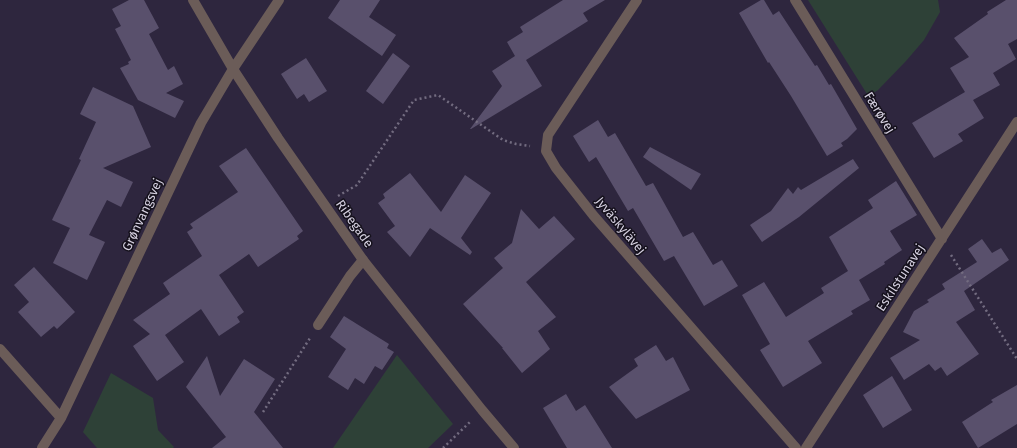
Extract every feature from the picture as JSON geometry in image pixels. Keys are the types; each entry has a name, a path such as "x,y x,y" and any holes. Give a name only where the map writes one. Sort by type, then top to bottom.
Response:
{"street":[{"name":"Ribegade","path":"193,0 233,69 278,138 363,260 514,448"},
{"name":"Grønvangsvej","path":"42,448 61,418 201,123 233,69 279,0"},
{"path":"547,147 548,135 637,0"},
{"name":"Færøvej","path":"795,0 942,239"},
{"name":"Eskilstunavej","path":"806,448 1017,122"},
{"name":"Jyväskylävej","path":"547,147 546,151 556,168 593,215 796,448"},
{"path":"318,325 350,276 363,260"},
{"path":"0,349 61,418"}],"path":[{"path":"325,205 343,192 357,185 414,100 438,95 503,140 516,144 547,147"},
{"path":"942,239 1017,359"},
{"path":"263,412 318,325"},
{"path":"443,448 482,410"}],"green space":[{"path":"808,0 938,0 940,12 924,40 878,90 869,96"},
{"path":"397,355 453,424 428,448 333,448"},
{"path":"111,373 153,398 158,430 174,447 173,448 97,448 83,432"}],"building":[{"path":"129,0 144,0 159,28 149,34 168,70 174,66 183,84 166,93 184,101 175,118 138,100 120,68 129,64 128,62 131,60 115,29 121,26 112,9"},
{"path":"340,0 380,0 369,17 396,35 382,56 328,18"},
{"path":"563,0 605,0 583,13 588,21 526,60 542,86 470,129 502,86 492,71 515,56 507,42 523,32 520,27"},
{"path":"761,0 764,0 773,15 779,11 815,66 817,65 829,85 831,84 857,129 841,143 843,146 827,156 791,96 769,62 768,63 739,13"},
{"path":"1006,0 1017,0 1017,39 1008,44 1016,59 993,73 1000,85 973,100 984,118 958,134 963,141 934,158 912,123 965,92 950,68 969,57 954,38 988,14 987,12"},
{"path":"393,53 410,66 383,104 366,91"},
{"path":"306,58 327,91 309,102 304,94 297,99 281,74"},
{"path":"93,87 133,106 151,147 103,168 133,182 121,207 107,200 89,235 105,242 87,280 53,263 70,228 52,220 81,160 79,159 96,122 80,114"},
{"path":"598,120 608,137 615,133 646,186 653,183 683,237 693,232 713,265 722,260 738,286 704,306 674,256 664,261 633,208 628,211 596,157 589,162 573,136"},
{"path":"650,147 701,174 691,190 643,157"},
{"path":"246,148 303,231 297,236 299,239 258,267 249,254 219,275 244,312 237,317 240,322 219,336 201,309 165,335 184,362 157,381 133,346 150,334 133,320 170,294 163,283 202,256 187,232 193,228 190,224 238,192 219,166"},
{"path":"853,159 859,168 799,217 762,242 750,225 771,211 788,188 793,194 798,187 801,190"},
{"path":"410,173 441,212 465,175 491,193 461,238 472,252 470,255 430,228 410,257 387,232 395,226 378,203 385,198 383,194"},
{"path":"896,181 917,215 890,231 902,250 884,262 885,264 859,280 870,300 851,311 853,314 808,341 822,363 783,387 760,350 770,344 742,295 764,282 786,317 824,293 821,288 848,271 829,237 873,208 868,200"},
{"path":"521,209 539,229 554,216 575,239 526,282 556,317 538,331 550,349 522,373 503,348 463,304 503,268 494,258 512,243"},
{"path":"982,239 992,253 1001,248 1009,260 964,291 975,310 956,322 979,354 947,376 941,367 935,371 929,364 904,380 890,358 920,340 903,332 914,311 929,302 927,300 945,289 942,284 977,262 968,249"},
{"path":"34,267 75,312 57,329 54,326 41,337 18,312 29,302 14,285"},
{"path":"344,316 389,344 387,348 394,352 382,370 375,366 364,384 355,378 348,390 328,377 346,349 330,337"},
{"path":"656,345 666,361 673,357 690,390 636,419 609,387 638,366 634,359"},
{"path":"207,356 220,396 244,359 275,379 254,412 283,448 212,448 226,437 186,387"},
{"path":"892,376 912,410 883,428 863,395"},
{"path":"1017,385 1017,424 978,448 962,422 993,402 991,400"},
{"path":"566,394 576,411 585,405 612,448 567,448 543,408"}]}
